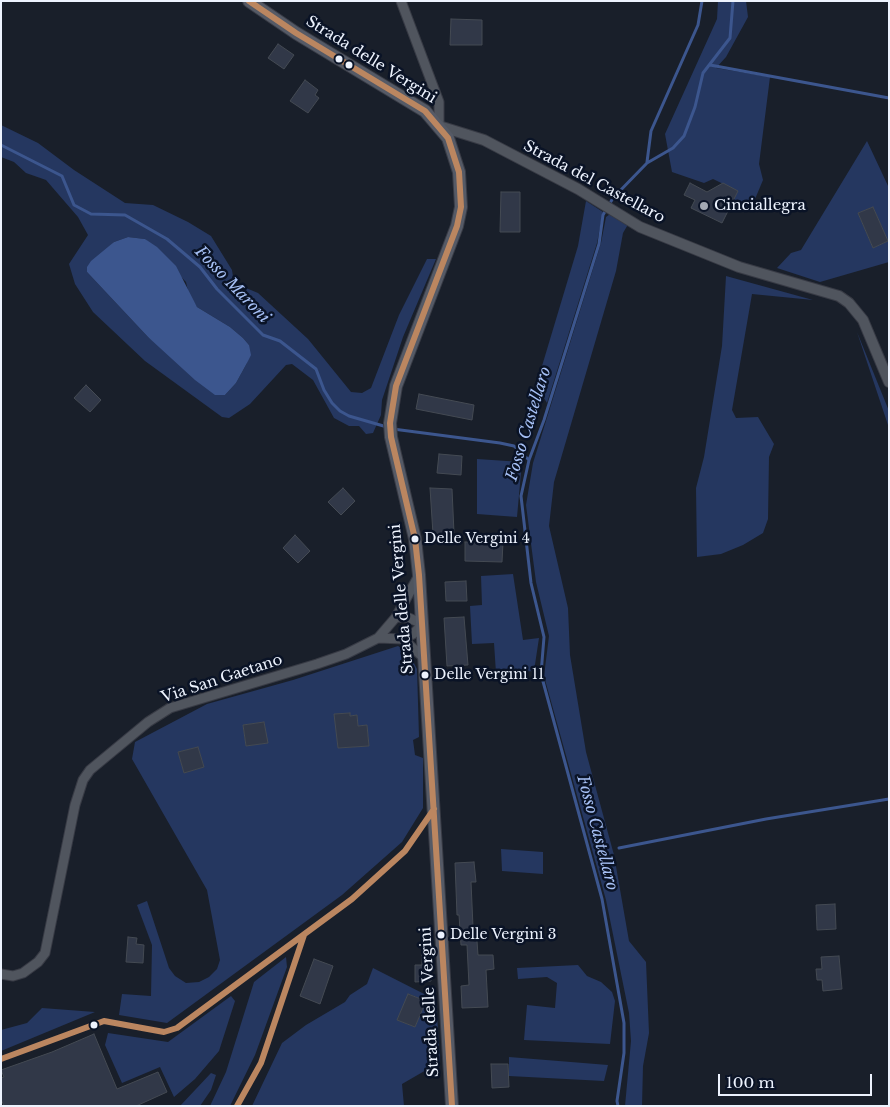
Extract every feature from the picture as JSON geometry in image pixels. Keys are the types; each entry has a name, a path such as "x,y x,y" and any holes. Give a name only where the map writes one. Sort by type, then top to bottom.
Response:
{"main road":[{"name":"Strada delle Vergini","path":"249,1 296,33 409,99 425,111 448,138 459,172 461,207 453,243 405,361 396,386 391,410 391,437 409,509 419,575 452,1106"}],"street":[{"path":"401,1 439,102 439,126"},
{"name":"Strada del Castellaro","path":"439,126 484,140 600,202 613,212 640,227 739,267 839,296 858,311 869,331 889,382"},
{"name":"Via San Gaetano","path":"1,974 13,976 23,973 38,962 45,953 75,804 83,780 90,770 148,722 170,708 317,664 346,654 378,638 396,617 419,575"},
{"path":"396,617 409,618 423,624 413,634 403,639 425,659"},
{"name":"Via San Gaetano","path":"378,638 403,639"}],"shaded area":[{"path":"718,1 746,1 748,17 726,57 716,68 770,77 759,164 763,180 750,211 732,203 738,191 713,179 704,183 672,172 665,134 717,19"},
{"path":"1,125 38,143 74,170 125,203 153,205 188,222 211,236 232,270 234,283 258,293 308,339 351,392 362,393 371,388 399,315 427,259 436,259 403,337 382,400 381,415 373,433 366,434 359,426 349,426 334,418 313,380 292,364 286,365 250,404 229,418 222,417 145,361 93,312 75,284 69,264 88,235 78,217 46,180 26,173 14,162 1,157","holes":["128,237 145,239 186,282 189,295 197,307 230,327 249,345 247,363 236,383 225,395 148,337 87,272 114,242"]},
{"path":"867,141 889,188 889,262 820,282 777,268 791,253 801,250","holes":["873,207 888,241 873,248 858,213"]},
{"path":"586,201 603,212 597,243 547,403 539,390 539,376 578,246"},
{"path":"613,212 630,221 623,233 616,271 554,482 549,526 568,608 570,655 586,752 614,855 629,941 646,962 649,1033 643,1066 642,1106 625,1106 631,1041 629,1013 606,900 544,676 549,636 536,582 526,505 533,463 601,243 606,217"},
{"path":"128,237 145,239 157,247 176,266 197,307 230,327 249,345 251,355 236,383 225,395 215,395 195,380 148,337 87,272 87,267 91,261 114,242"},
{"path":"726,276 813,300 752,294 732,410 736,418 758,417 774,444 769,457 768,519 763,533 743,545 721,554 697,557 696,488 704,457 722,346"},
{"path":"857,332 889,411 889,428"},
{"path":"477,459 522,462 517,517 477,514"},
{"path":"513,574 523,640 539,638 534,671 496,673 494,643 472,644 470,606 482,605 481,576"},
{"path":"398,646 408,652 417,669 419,737 413,740 415,755 423,758 423,808 402,842 342,895 167,1023 119,1015 122,994 151,996 152,945 137,905 147,901 169,968 175,976 186,983 199,982 209,977 217,969 220,960 207,890 132,759 135,742 207,704 293,680","holes":["349,713 350,716 357,715 358,726 367,725 369,746 338,748 335,714","264,722 267,743 246,746 243,725","198,747 204,767 184,773 178,752"]},
{"path":"501,849 543,852 543,874 502,871"},
{"path":"286,957 287,967 255,1055 230,1106 210,1106 226,1072 254,982"},
{"path":"578,965 587,976 601,982 612,992 615,1001 610,1044 524,1040 527,1005 555,1008 557,983 547,977 518,979 517,968"},
{"path":"373,968 436,1000 440,1062 402,1084 404,1106 252,1106 282,1043 306,1025 345,1002 350,995 367,984","holes":["409,994 426,1001 423,1008 411,1003 421,1013 415,1027 397,1020"]},
{"path":"231,996 235,1001 219,1051 195,1079 174,1097 160,1067 122,1083 105,1045 108,1033 168,1042"},
{"path":"42,1008 95,1012 1,1051 1,1030 27,1023"},
{"path":"509,1057 608,1065 604,1081 509,1076"},
{"path":"211,1073 216,1075 211,1090 200,1106 180,1106"}],"building":[{"path":"451,19 482,20 482,45 450,45"},
{"path":"278,44 294,55 284,69 268,58"},
{"path":"305,80 318,90 315,95 319,98 308,113 290,101"},
{"path":"690,183 707,192 723,183 738,191 722,223 691,208 695,200 684,195"},
{"path":"501,192 520,192 520,232 500,232"},
{"path":"873,207 888,241 873,248 858,213"},
{"path":"86,385 101,400 90,412 74,398"},
{"path":"419,394 474,405 472,420 416,409"},
{"path":"439,454 462,456 461,475 437,473"},
{"path":"343,488 355,501 341,515 328,502"},
{"path":"430,488 452,489 454,533 433,534"},
{"path":"295,535 310,551 298,563 283,548"},
{"path":"465,542 503,542 502,562 465,561"},
{"path":"466,581 467,601 446,601 445,582"},
{"path":"464,617 468,665 447,666 444,618"},
{"path":"350,713 350,716 357,715 358,726 367,725 369,746 338,748 334,714"},
{"path":"264,722 268,743 246,746 243,725"},
{"path":"198,747 204,767 184,773 178,752"},
{"path":"474,862 476,882 471,882 473,927 476,927 478,955 493,955 494,969 486,970 488,1007 462,1008 461,986 469,985 467,945 461,945 459,915 457,915 455,863"},
{"path":"835,904 836,929 817,930 816,905"},
{"path":"128,937 137,938 136,944 144,945 143,963 126,962"},
{"path":"422,955 431,955 431,981 415,982 415,965 422,965"},
{"path":"839,956 842,989 823,991 822,980 817,980 816,969 822,969 821,957"},
{"path":"314,959 333,966 320,1004 300,996"},
{"path":"408,994 426,1001 415,1027 397,1020"},
{"path":"94,1034 117,1089 158,1072 167,1092 136,1106 4,1106 1,1099 1,1078 4,1077 1,1070 52,1052"},
{"path":"491,1064 508,1064 509,1087 492,1088"}],"waterway":[{"path":"647,162 651,131 698,25 702,1"},
{"name":"Fosso Castellaro","path":"618,1106 617,1101 624,1053 624,1023 602,899 541,674 544,637 531,583 521,496 529,460 544,420 599,244 603,215 613,198 647,163 673,148 684,136 695,107 703,73 730,38 733,1"},
{"path":"710,65 889,98"},
{"name":"Fosso Maroni","path":"1,145 62,176 74,205 91,214 125,215 167,239 200,267 217,289 263,335 280,341 316,369 324,390 332,403 340,411 349,416 387,427"},
{"name":"Fosso Maroni","path":"393,429 514,446 529,460"},
{"path":"619,848 766,819 889,799"}],"transit line":[{"path":"249,1 296,33 425,111 448,138 459,172 461,207 457,226 396,386 390,423 391,437 415,539 419,575 452,1106"},
{"path":"1,1059 104,1021 164,1032 177,1028 352,899 405,851 434,809"},
{"path":"237,1106 261,1063 304,935"}],"place":[{"name":"Cinciallegra","path":"704,206"},
{"name":"Delle Vergini 4","path":"415,539"},
{"name":"Delle Vergini 11","path":"425,675"},
{"name":"Delle Vergini 3","path":"441,935"}]}
